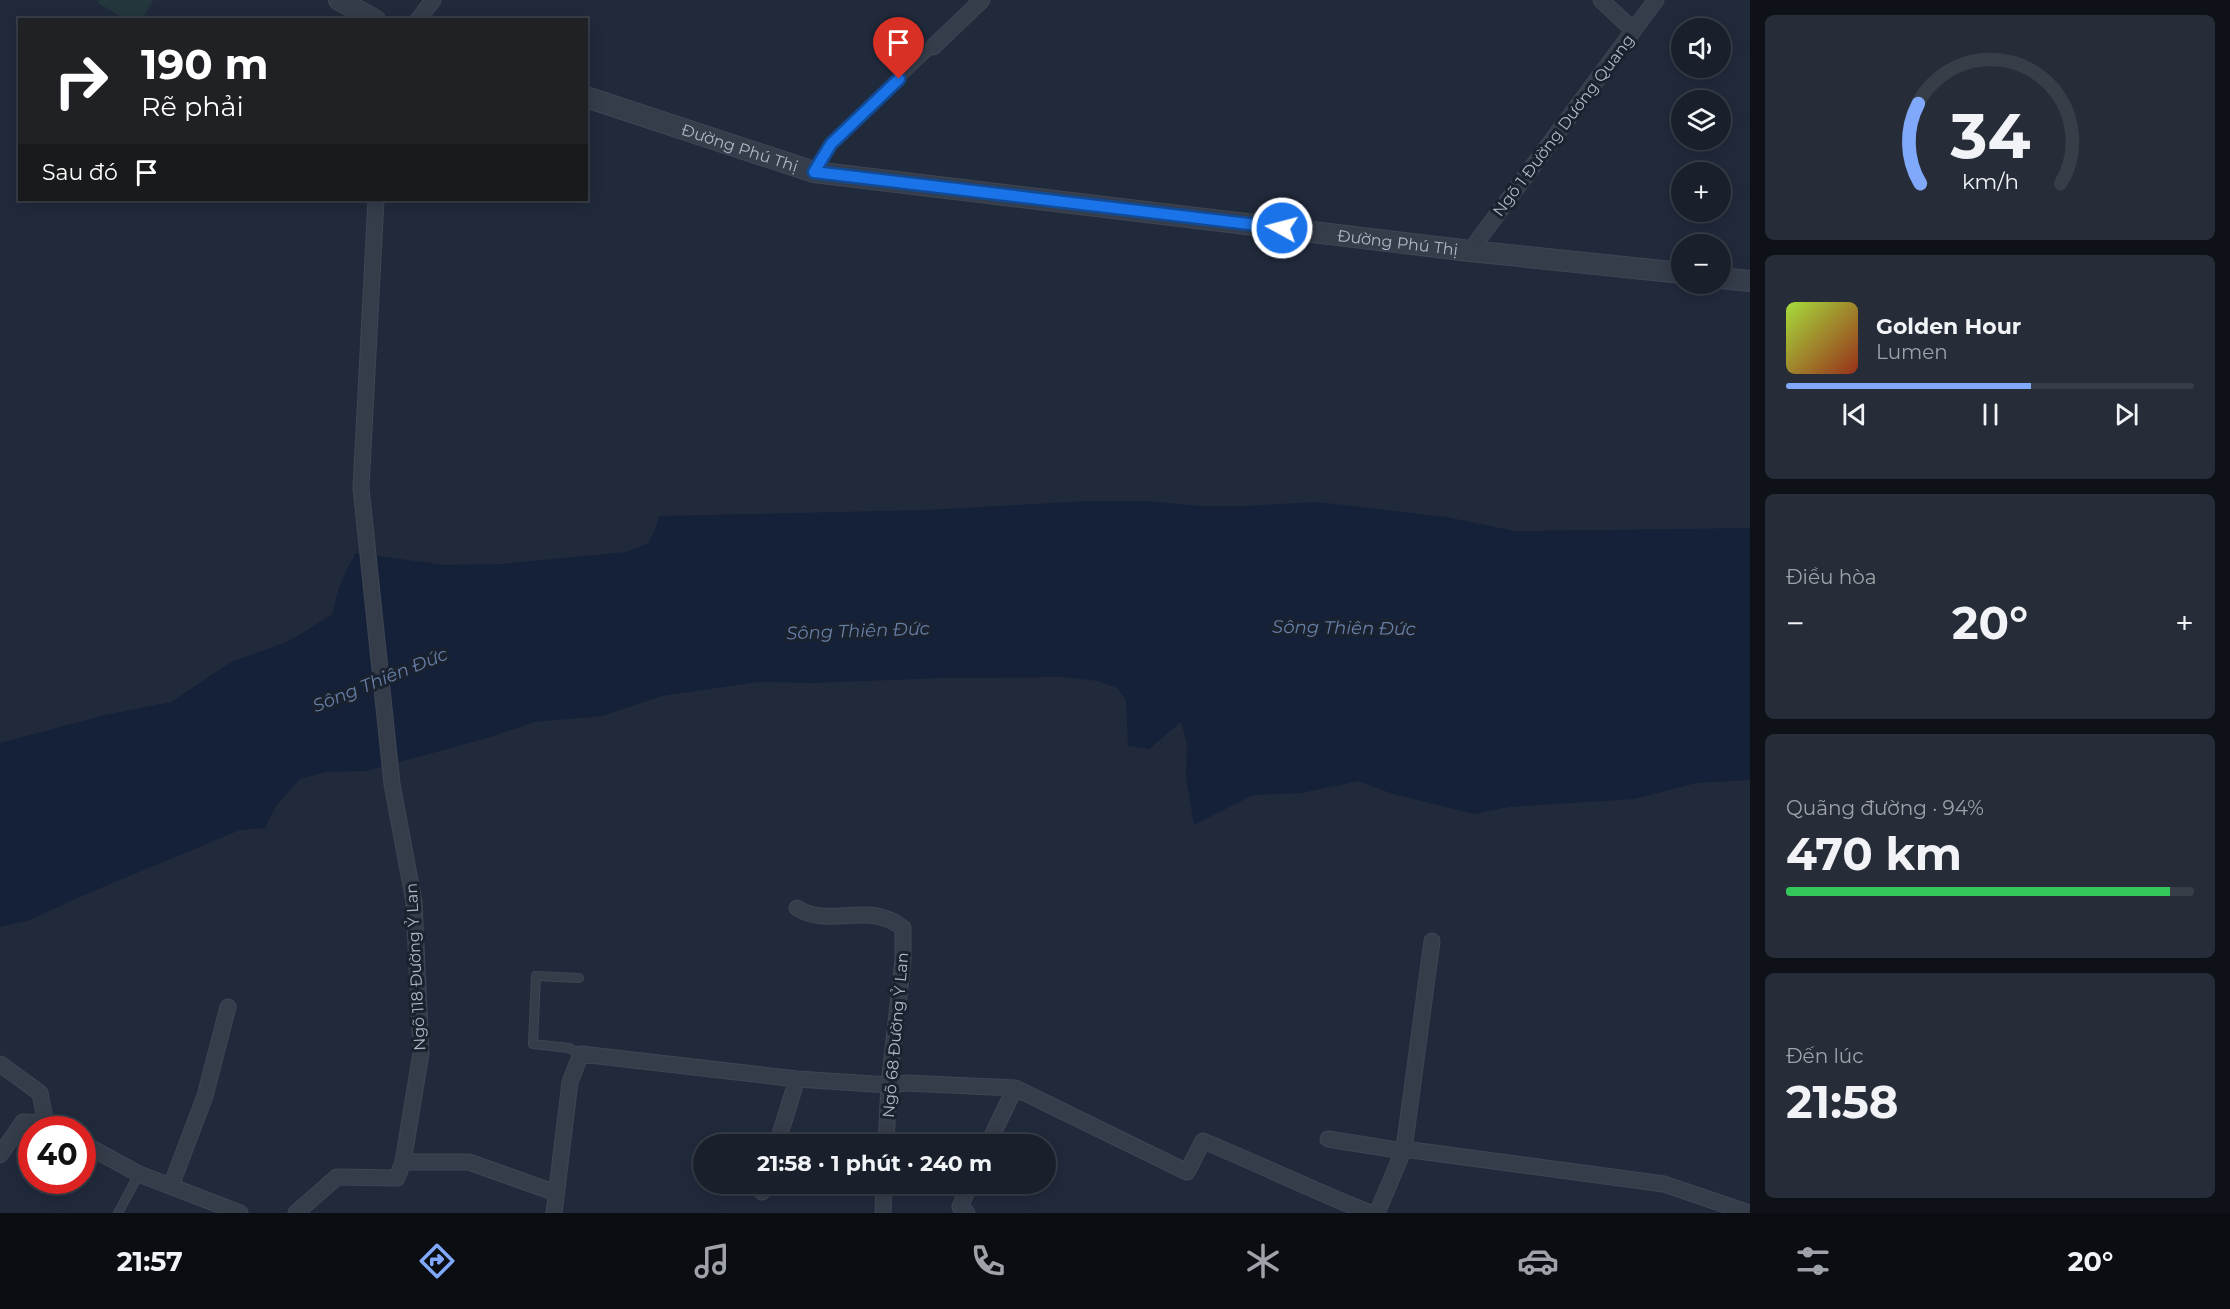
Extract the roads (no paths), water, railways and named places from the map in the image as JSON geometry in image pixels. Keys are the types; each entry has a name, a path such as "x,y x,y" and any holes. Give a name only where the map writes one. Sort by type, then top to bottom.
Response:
{"street":[{"path":"339,0 371,18"},
{"path":"420,18 433,0"},
{"path":"933,47 982,0"},
{"path":"1601,0 1633,30"},
{"name":"Ngõ 1 Đường Dương Quang","path":"1470,251 1656,0"},
{"name":"Đường Phú Thị","path":"588,98 814,172 1470,251 1671,272"},
{"name":"Ngõ 118 Đường Ỷ Lan","path":"376,201 361,488 393,784 414,902 421,1053 403,1162"},
{"path":"1731,279 1750,281"},
{"name":"Ngõ 68 Đường Ỷ Lan","path":"798,908 806,914 879,915 903,928 903,960 889,1085 887,1134"},
{"path":"1377,1213 1404,1149 1432,940"},
{"path":"171,1186 204,1096 228,1007"},
{"path":"554,1213 570,1082 580,1054 797,1079 889,1085 906,1083 1015,1088 1187,1172 1203,1141 1271,1169 1306,1188 1370,1213"},
{"path":"0,1064 40,1093 48,1116"},
{"path":"780,1134 797,1079"},
{"path":"993,1134 1015,1088"},
{"path":"0,1155 18,1128"},
{"path":"1328,1139 1664,1184 1741,1212"},
{"path":"96,1151 139,1174 240,1213"},
{"path":"296,1213 337,1177 397,1178 403,1162 469,1162 556,1193"},
{"path":"883,1213 884,1194"},
{"path":"966,1194 960,1207 967,1213"}],"lane":[{"path":"814,172 831,144 933,47"},
{"path":"579,978 536,976 532,1035 533,1044 569,1048 580,1054"},
{"path":"118,1213 139,1174"}],"water":[{"name":"Sông Thiên Đức","path":"1089,501 1147,501 1201,506 1317,502 1446,517 1515,531 1750,528 1750,780 1696,783 1634,799 1509,807 1474,814 1393,794 1359,781 1301,793 1253,795 1194,825 1186,777 1187,743 1181,722 1149,749 1128,746 1126,700 1117,688 1098,681 1063,677 943,678 811,683 758,682 662,696 602,716 535,722 484,739 366,771 326,772 300,779 276,806 265,828 240,830 79,897 30,920 0,927 0,743 105,715 171,702 229,663 289,641 333,614 341,582 356,553 445,565 501,564 626,552 648,543 659,516 926,510"}]}
